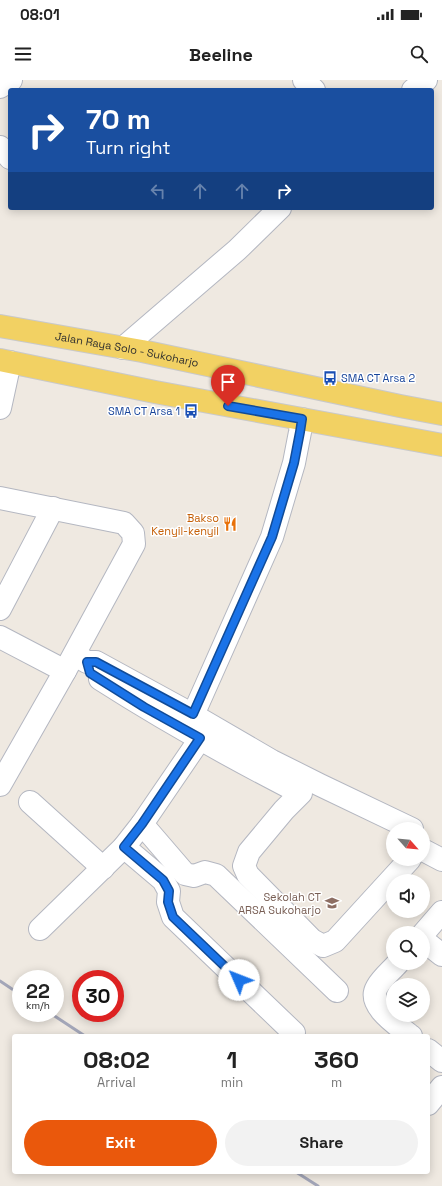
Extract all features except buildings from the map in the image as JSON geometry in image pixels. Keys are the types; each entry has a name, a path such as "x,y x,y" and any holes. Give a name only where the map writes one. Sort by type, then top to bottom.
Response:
{"main road":[{"name":"Jalan Raya Solo - Sukoharjo","path":"0,326 132,349 442,414"},
{"path":"5,361 155,392 301,426 442,445"}],"street":[{"path":"0,88 11,80"},
{"path":"416,88 426,80"},
{"path":"0,148 8,156"},
{"path":"132,349 278,210"},
{"path":"1,397 5,361"},
{"path":"193,714 272,537 294,463 301,426"},
{"path":"0,498 124,523 133,532 134,544 78,664 0,785"},
{"path":"0,608 53,508"},
{"path":"0,637 78,664 144,707 246,765 301,793 386,832"},
{"path":"78,664 96,662 193,714 249,748 391,822"},
{"path":"40,929 124,847 142,824 200,738"},
{"path":"301,793 284,810 249,852 244,866 248,875 312,940 323,946 335,941 404,866"},
{"path":"30,802 102,868"},
{"path":"142,824 185,874 194,876 205,872 216,875 337,991"},
{"path":"430,846 442,860"},
{"path":"124,847 163,880 169,891 168,902 173,917 294,1033"},
{"path":"430,926 442,912"},
{"path":"430,946 442,955"},
{"path":"392,970 377,987 375,996 378,1006 384,1014 409,1034"},
{"path":"430,1052 442,1061"},
{"path":"430,1102 442,1087"}],"railway":[{"path":"0,981 12,989"},
{"path":"64,1022 82,1034"},
{"path":"299,1174 318,1186"}],"place":[{"name":"SMA CT Arsa 2","path":"330,378"},
{"name":"SMA CT Arsa 1","path":"191,411"},
{"name":"Bakso Kenyil-kenyil","path":"230,524"},
{"name":"Sekolah CT ARSA Sukoharjo","path":"332,903"}],"route":[{"path":"228,406 302,419 294,463 272,537 193,714 96,662 87,662 90,673 144,707 200,738 142,824 124,847 163,880 169,891 168,902 173,917 239,980"}]}
